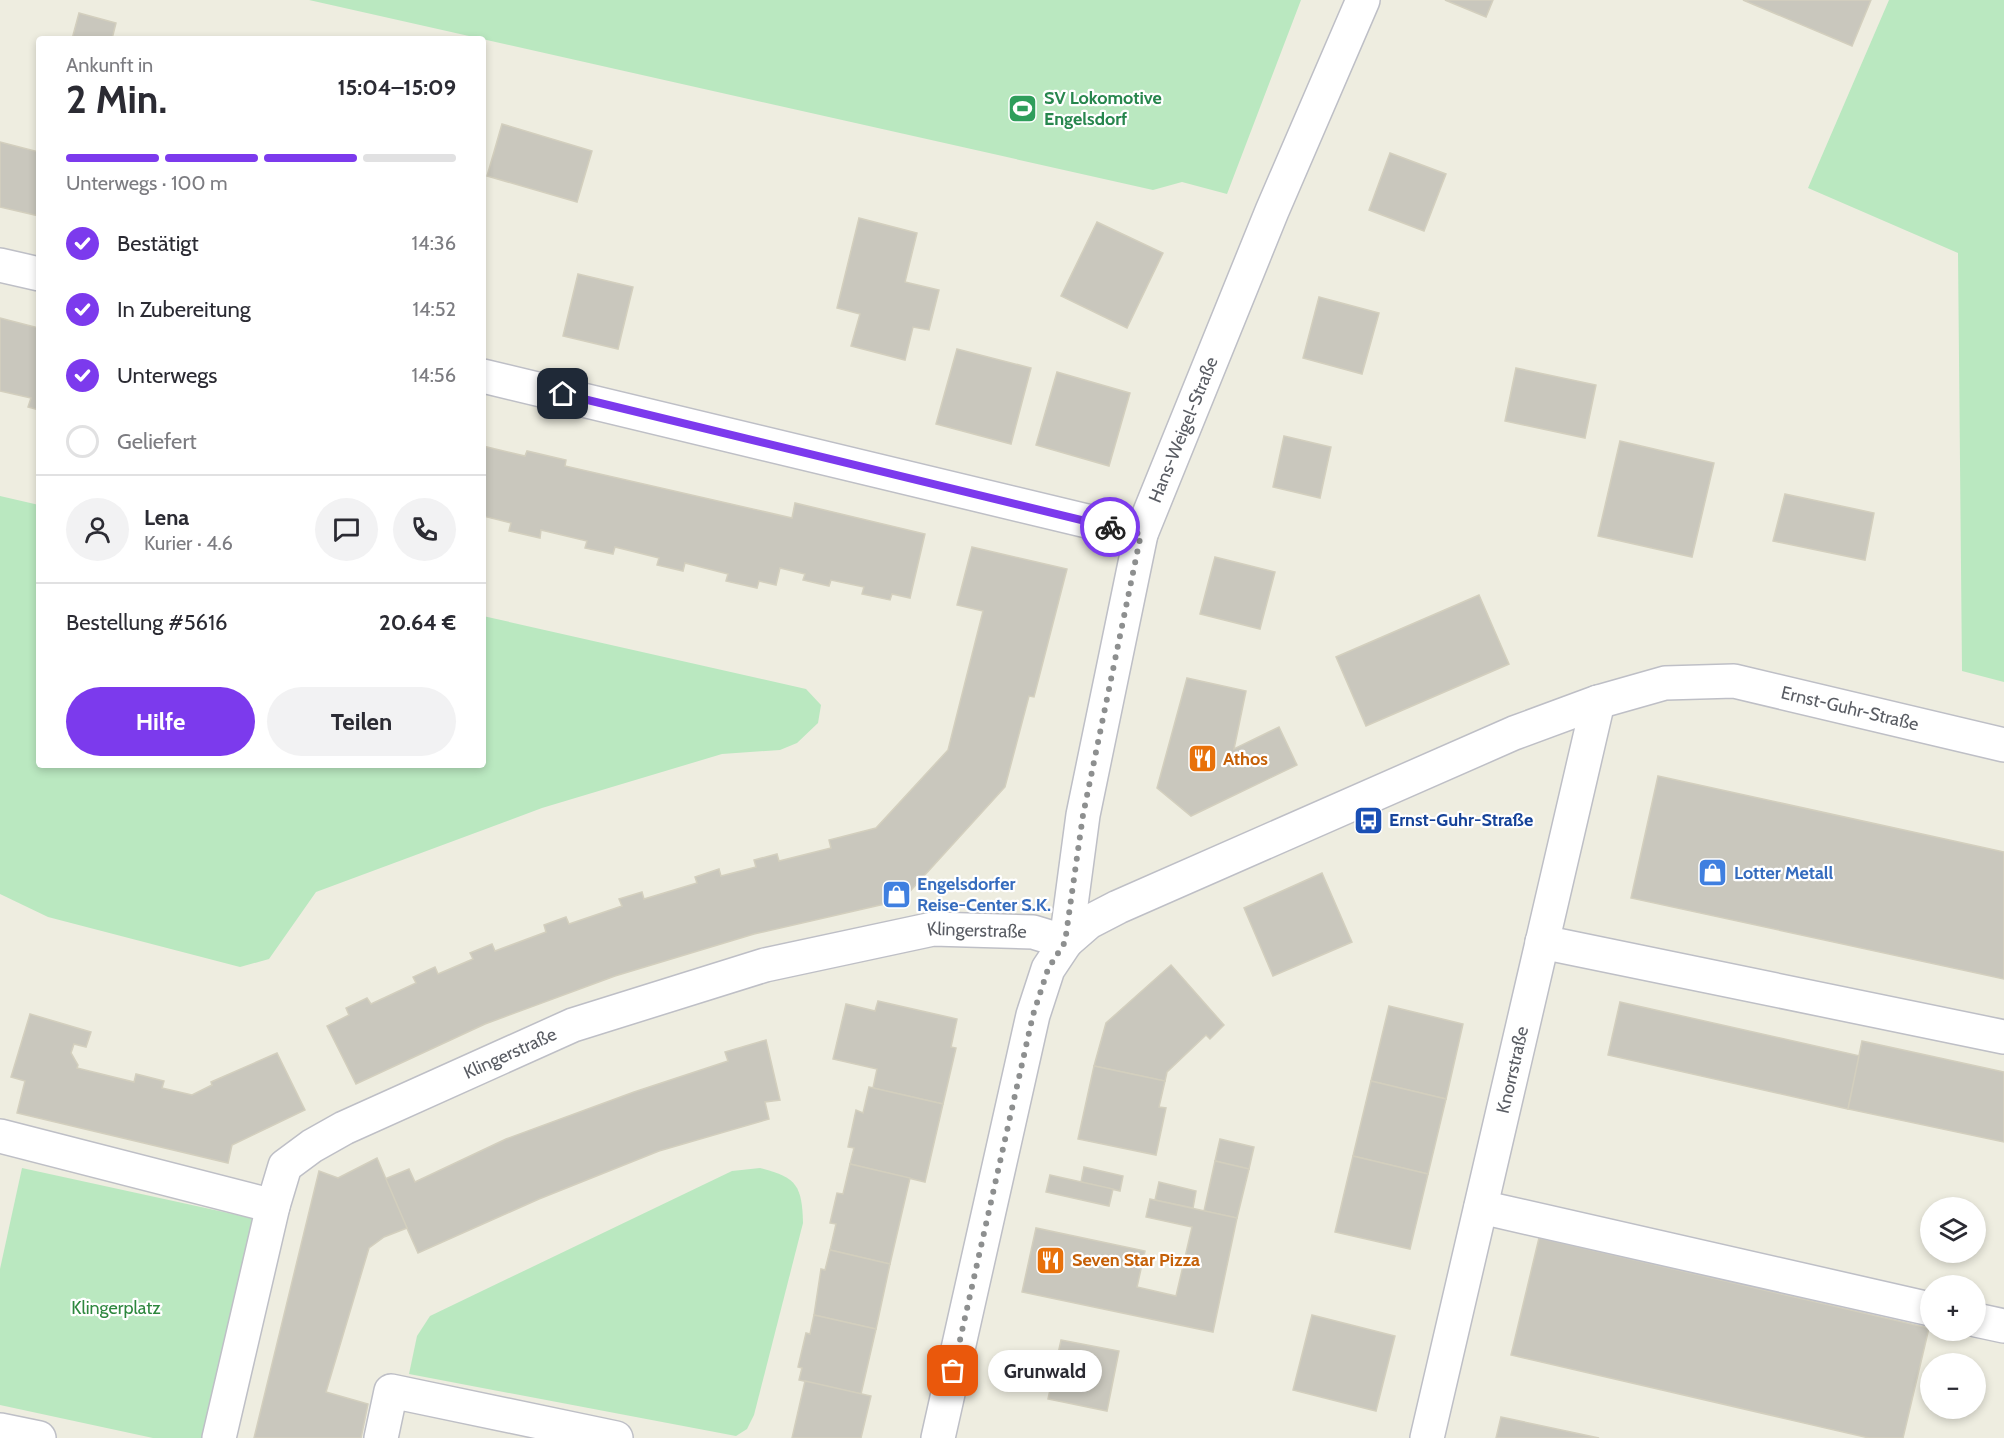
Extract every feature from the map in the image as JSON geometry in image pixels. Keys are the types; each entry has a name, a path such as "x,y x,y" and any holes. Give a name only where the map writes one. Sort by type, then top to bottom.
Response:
{"street":[{"name":"Hans-Weigel-Straße","path":"938,1438 1033,1015 1048,969 1065,942 1083,815 1141,534 1272,211 1363,0"},
{"path":"0,265 36,273"},
{"path":"486,377 1141,534"},
{"name":"Ernst-Guhr-Straße","path":"1065,942 1089,922 1118,907 1514,733 1598,702 1665,683 1734,681 2004,745"},
{"name":"Knorrstraße","path":"1427,1438 1598,702"},
{"name":"Klingerstraße","path":"273,1206 285,1166 312,1146 344,1128 573,1025 765,965 933,929 1033,932 1065,942"},
{"path":"1542,942 2004,1037"},
{"path":"0,1136 273,1206 219,1438"},
{"path":"1481,1207 1920,1307"},
{"path":"1986,1322 2004,1326"},
{"path":"381,1438 391,1391 616,1438"},
{"path":"0,1430 39,1438"}],"green space":[{"name":"SV Lokomotive Engelsdorf","path":"309,0 1301,0 1227,194 1182,182 1153,190 486,40 486,36 469,36"},
{"path":"1889,0 2004,0 2004,682 1962,671 1958,253 1808,188"},
{"path":"0,496 36,504 36,768 486,768 486,617 806,689 821,705 818,723 797,743 780,750 722,754 542,808 316,892 269,959 240,967 48,917 0,894"},
{"name":"Klingerplatz","path":"22,1168 256,1219 208,1438 153,1438 0,1405 0,1269"},
{"path":"760,1168 782,1175 795,1185 801,1200 803,1223 754,1415 747,1429 736,1436 409,1374 417,1336 430,1316 732,1171"}],"building":[{"path":"1445,0 1493,0 1486,17"},
{"path":"1743,0 1871,0 1852,46"},
{"path":"79,13 116,23 113,36 73,36"},
{"path":"502,124 592,151 577,202 487,176"},
{"path":"0,142 36,151 36,215 0,207"},
{"path":"1390,153 1446,174 1424,231 1369,210"},
{"path":"859,218 917,233 905,282 939,290 929,330 913,327 905,360 851,346 860,314 837,308"},
{"path":"1097,222 1163,253 1127,328 1061,296"},
{"path":"578,274 633,287 618,349 563,336"},
{"path":"1319,297 1379,313 1362,374 1303,358"},
{"path":"0,318 36,327 36,409 28,407 31,398 0,391"},
{"path":"957,349 1031,368 1011,444 936,424"},
{"path":"1516,368 1596,385 1585,438 1505,421"},
{"path":"1057,372 1130,393 1109,466 1036,445"},
{"path":"1284,436 1331,447 1320,498 1273,487"},
{"path":"1620,441 1714,463 1692,557 1598,536"},
{"path":"486,447 525,456 527,451 566,460 565,466 792,518 795,503 925,534 910,598 892,594 890,600 862,594 864,587 831,580 829,586 803,580 805,574 780,568 776,585 759,581 757,588 726,581 728,574 685,563 683,571 657,565 659,558 615,547 613,554 585,548 587,541 541,530 540,538 509,531 511,523 486,517"},
{"path":"1785,494 1874,513 1865,560 1773,541"},
{"path":"972,547 1067,569 1034,697 1029,696 1005,787 902,900 754,934 615,976 485,1024 356,1084 327,1026 349,1015 346,1008 367,998 371,1004 416,983 413,977 435,967 438,974 473,959 470,953 492,944 495,951 546,932 544,925 566,917 569,924 622,906 619,899 642,892 644,899 697,883 695,877 719,869 721,876 756,867 754,860 777,854 779,861 831,848 829,840 876,828 948,750 983,611 957,605"},
{"path":"1215,557 1275,572 1260,629 1200,614"},
{"path":"1479,595 1509,664 1366,726 1336,657"},
{"path":"1187,678 1246,691 1234,749 1279,727 1297,765 1191,816 1157,788"},
{"path":"1658,776 2004,852 2004,979 1631,898"},
{"path":"1322,873 1352,942 1273,976 1244,908"},
{"path":"1171,965 1224,1025 1210,1039 1206,1035 1167,1072 1165,1081 1094,1066 1106,1023"},
{"path":"878,1001 957,1019 951,1047 956,1048 943,1104 873,1088 877,1069 833,1059 846,1004 875,1011"},
{"path":"1620,1002 1860,1056 1848,1109 1608,1055"},
{"path":"1389,1006 1463,1024 1446,1099 1371,1081"},
{"path":"30,1014 91,1032 86,1047 74,1044 71,1053 78,1065 77,1068 134,1082 136,1074 164,1081 162,1088 192,1095 212,1085 211,1082 277,1053 305,1110 232,1145 228,1163 17,1113 25,1081 11,1077"},
{"path":"766,1040 780,1100 765,1102 769,1119 659,1151 539,1199 418,1253 385,1179 409,1169 415,1182 506,1139 634,1092 728,1061 725,1052"},
{"path":"1862,1041 2004,1072 2004,1142 1848,1109"},
{"path":"1094,1066 1165,1081 1159,1107 1166,1108 1156,1155 1078,1139"},
{"path":"1371,1081 1446,1099 1428,1174 1353,1156"},
{"path":"869,1087 943,1104 925,1182 850,1164 854,1148 848,1147 856,1110 863,1113"},
{"path":"1220,1139 1254,1147 1249,1169 1215,1161"},
{"path":"1353,1156 1428,1174 1410,1249 1335,1232"},
{"path":"377,1158 407,1228 384,1237 369,1248 326,1392 368,1404 361,1438 254,1438 319,1171 338,1178"},
{"path":"1215,1161 1249,1169 1237,1218 1204,1211"},
{"path":"850,1164 910,1178 890,1264 830,1250 836,1224 830,1223 837,1193 843,1194"},
{"path":"1084,1167 1123,1176 1120,1191 1081,1182"},
{"path":"1050,1175 1113,1189 1109,1206 1046,1192"},
{"path":"1159,1182 1196,1191 1193,1208 1155,1200"},
{"path":"1150,1199 1237,1218 1213,1332 1022,1292 1036,1228 1145,1251 1137,1287 1176,1296 1192,1227 1146,1217"},
{"path":"1539,1238 1920,1326 1920,1341 1926,1341 1923,1353 1920,1353 1920,1366 1903,1438 1869,1438 1511,1355"},
{"path":"830,1250 890,1264 876,1329 814,1315 821,1269 825,1270"},
{"path":"814,1315 876,1329 861,1394 799,1380 802,1368 798,1367 806,1333 810,1334"},
{"path":"1312,1315 1395,1336 1376,1411 1293,1390"},
{"path":"1061,1340 1119,1351 1107,1411 1048,1399"},
{"path":"805,1381 871,1396 861,1438 792,1438"},
{"path":"1501,1417 1599,1438 1496,1438"}],"way so far":[{"path":"953,1371 1033,1015 1048,969 1065,942 1083,815 1141,534 1110,527"}],"place":[{"name":"SV Lokomotive Engelsdorf","path":"1023,108"},
{"name":"Athos","path":"1202,759"},
{"name":"Ernst-Guhr-Straße","path":"1368,820"},
{"name":"Lotter Metall","path":"1713,873"},
{"name":"Engelsdorfer Reise-Center S.K.","path":"896,894"},
{"name":"Seven Star Pizza","path":"1051,1260"},
{"name":"Grunwald","path":"953,1371"}],"route":[{"path":"563,394 1110,527"}]}
